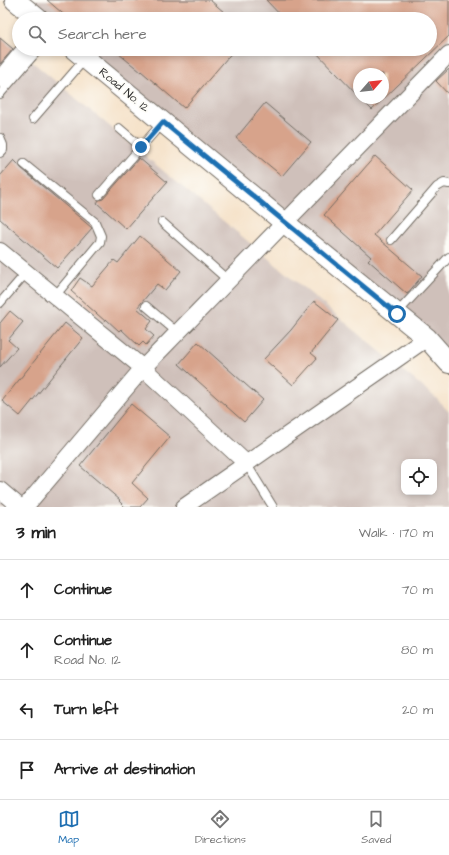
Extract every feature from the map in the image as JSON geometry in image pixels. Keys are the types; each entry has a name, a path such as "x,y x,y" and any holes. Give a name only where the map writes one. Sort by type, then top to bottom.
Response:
{"street":[{"path":"15,0 30,12"},
{"path":"25,507 143,368 449,54"},
{"path":"0,79 19,56"},
{"name":"Road No. 12","path":"82,56 427,338 449,363"},
{"path":"0,251 143,368 246,463"},
{"path":"184,507 427,338"},
{"path":"0,490 20,507"}],"lane":[{"path":"0,94 33,56"},
{"path":"33,119 79,56"},
{"path":"99,195 163,122"},
{"path":"119,128 141,147"},
{"path":"0,138 3,145 3,150 0,153"},
{"path":"24,164 94,222 101,236 100,242 55,296"},
{"path":"391,240 437,186 444,183 449,184"},
{"path":"162,222 229,280"},
{"path":"397,314 449,257"},
{"path":"0,303 26,273"},
{"path":"146,306 178,333"},
{"path":"246,463 271,506"}],"shaded area":[{"path":"22,0 449,0 449,352 90,56 437,56 437,12 37,12"},
{"path":"0,35 12,45 12,56 25,56 436,398 449,412 449,507 0,507"}],"building":[{"path":"47,0 210,0 224,12 61,12"},
{"path":"266,0 449,0 449,36 437,48 437,12 277,12"},
{"path":"0,38 12,48 12,50 0,64"},
{"path":"122,56 229,56 184,108"},
{"path":"320,56 428,56 389,94 389,68 353,68 353,91"},
{"path":"449,69 449,95 436,81"},
{"path":"265,103 311,142 282,176 236,138"},
{"path":"366,104 378,104 372,110"},
{"path":"375,156 413,190 374,235 422,276 407,294 368,260 371,257 324,215"},
{"path":"139,158 167,182 126,229 97,203 99,200 103,199"},
{"path":"14,160 21,168 92,228 57,268 0,219 0,176"},
{"path":"140,236 181,271 165,290 157,284 137,308 152,321 146,329 154,336 146,345 143,342 139,346 121,329 119,331 106,319 105,321 71,291 80,278 92,286 114,260 118,263"},
{"path":"314,301 338,320 311,353 317,358 293,385 264,359 291,330"},
{"path":"10,311 23,322 8,340 17,348 0,367 0,323"},
{"path":"65,323 83,338 20,416 2,401"},
{"path":"198,342 263,400 244,422 179,364"},
{"path":"131,404 170,437 132,483 148,498 140,507 125,507 119,501 120,500 80,466"}],"route":[{"path":"141,147 163,122 397,314"}]}
